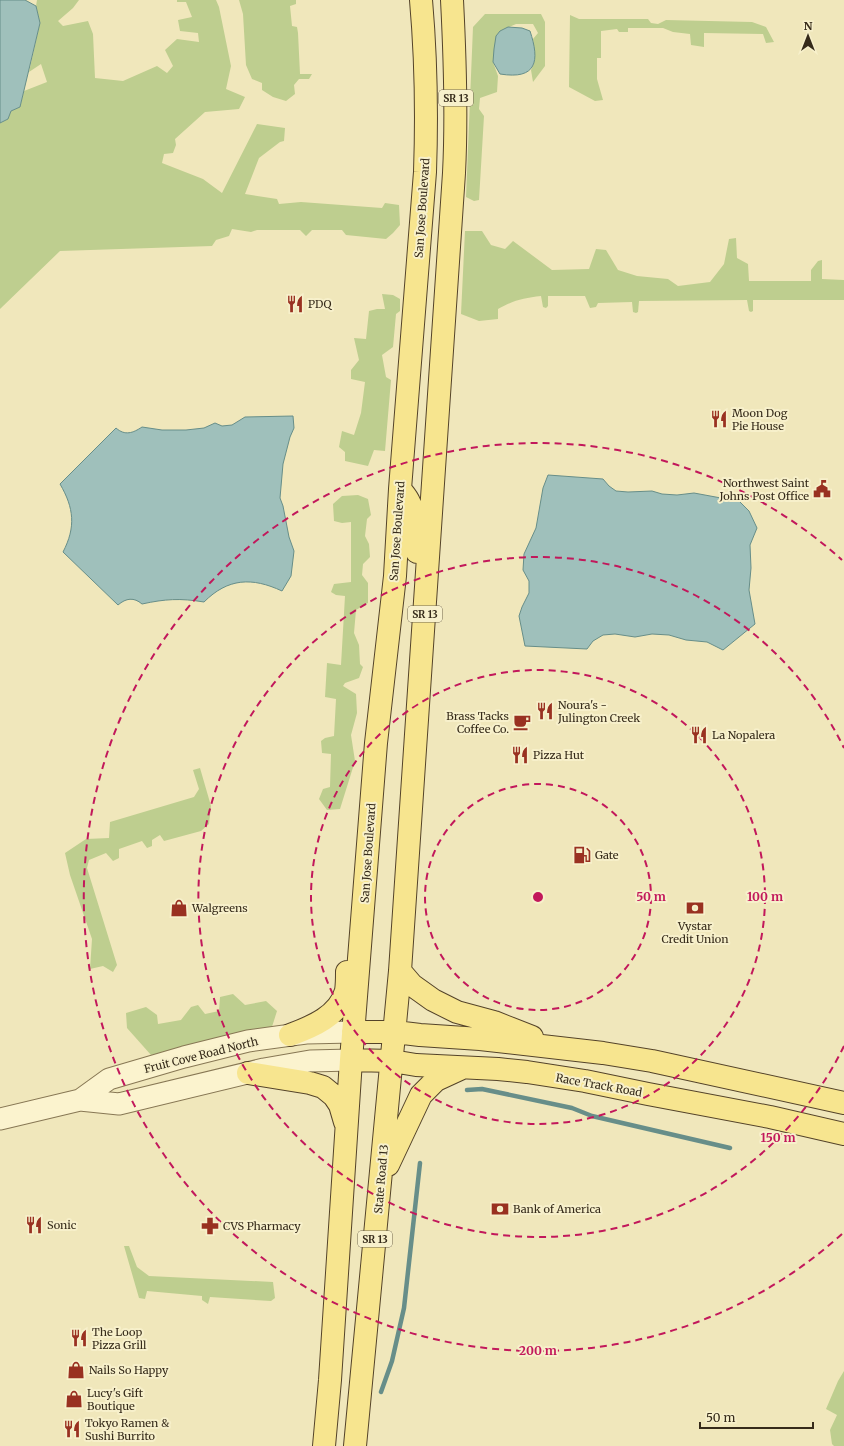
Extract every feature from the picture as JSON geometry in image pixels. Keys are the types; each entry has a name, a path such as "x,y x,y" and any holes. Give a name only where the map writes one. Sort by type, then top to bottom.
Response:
{"main road":[{"name":"San Jose Boulevard","path":"351,1060 376,743 395,576 400,489 425,172 426,65 421,0"},
{"name":"SR 13","path":"395,1032 426,596 456,124 456,67 452,0"},
{"path":"426,122 437,124 444,131 444,182 452,195"},
{"path":"410,367 418,417 418,450 421,468 426,483 432,490"},
{"path":"400,489 413,511 417,550 426,596"},
{"path":"290,1036 312,1028 325,1019 338,1006 346,991 363,766 365,752 376,743"},
{"path":"400,971 412,985 433,1000 457,1012 494,1022 559,1047"},
{"path":"353,1032 395,1032 420,1036 480,1039 559,1047 652,1061 844,1103"},
{"name":"State Road 13","path":"355,1446 395,1032"},
{"name":"SR 13","path":"324,1446 330,1380 351,1060"},
{"name":"Race Track Road","path":"351,1060 392,1061 416,1065 505,1070 585,1081 844,1134"},
{"path":"381,1183 421,1095 436,1080 455,1070 466,1067"},
{"path":"248,1073 323,1086 337,1100 346,1127"},
{"path":"770,1118 777,1088"},
{"path":"330,1380 346,1410 358,1422"}],"street":[{"name":"Fruit Cove Road North","path":"80,1100 109,1079 184,1057 248,1041 306,1033 353,1032"},
{"name":"Fruit Cove Road North","path":"0,1119 80,1100 119,1104 248,1073 310,1061 351,1060"}],"green space":[{"path":"37,0 79,0 73,8 58,21 63,26 88,21 93,34 95,78 123,81 157,66 167,73 173,66 165,50 177,39 199,42 198,33 180,31 178,20 192,17 186,2 177,2 177,0 216,0 219,7 231,66 226,89 245,97 239,109 205,112 175,139 176,145 173,153 164,154 162,163 203,179 222,193 257,124 285,128 284,141 280,142 259,158 245,194 277,199 279,204 301,202 382,208 385,203 399,205 400,225 386,239 346,235 342,230 312,230 306,236 300,230 257,230 251,232 232,229 229,236 216,240 212,246 60,251 0,309 0,123 8,119 11,111 20,107 24,91 47,82 41,64 29,72 40,23 36,6"},
{"path":"239,0 296,0 296,4 290,6 292,26 297,27 298,33 300,74 312,74 309,79 299,79 294,85 295,94 286,101 273,97 262,90 262,83 252,79 246,65 243,14"},
{"path":"485,14 541,14 545,22 545,66 533,82 531,70 534,64 533,39 538,33 533,24 516,24 500,31 493,62 498,76 497,92 480,98 479,109 484,116 479,200 474,201 466,197 473,27"},
{"path":"570,15 579,19 648,19 651,23 658,24 666,20 752,22 766,27 774,42 766,43 763,34 704,33 704,47 691,45 690,34 673,32 663,28 628,28 628,32 619,32 617,29 601,31 601,58 597,58 597,79 603,100 595,101 569,87"},
{"path":"465,231 482,231 491,245 505,249 513,241 552,270 589,269 596,249 606,250 618,270 637,276 668,279 678,286 710,282 724,264 729,239 736,238 737,258 748,264 749,281 811,281 811,270 818,261 822,260 822,279 844,280 844,300 753,300 753,311 751,312 749,311 747,300 639,301 638,312 636,313 633,312 632,302 598,303 596,307 590,308 585,296 548,296 548,306 546,308 543,307 541,296 509,303 498,309 498,319 479,321 461,314"},
{"path":"382,294 393,295 400,299 400,311 396,314 393,347 382,355 386,377 391,380 385,451 374,450 368,466 345,461 345,452 339,447 342,431 354,435 361,413 365,382 351,379 351,370 359,360 354,338 366,339 369,311 385,309"},
{"path":"358,495 368,499 371,515 367,519 365,536 369,544 370,557 363,564 362,575 368,583 368,603 356,610 354,633 359,645 360,664 363,667 359,678 345,683 343,686 356,694 357,713 351,735 355,761 340,809 327,810 319,799 323,789 330,787 331,754 322,753 321,741 325,738 334,736 336,699 325,697 327,663 341,665 345,596 336,595 331,592 334,584 351,582 351,522 342,523 334,521 333,504 342,496"},
{"path":"200,768 211,806 209,824 201,831 164,841 160,835 152,840 152,846 147,848 142,841 119,849 119,858 113,861 106,853 89,860 87,868 117,965 113,972 103,966 90,969 92,939 70,875 65,853 86,839 109,838 110,822 194,797 199,789 193,770"},
{"path":"233,994 245,1005 266,1001 277,1011 271,1030 151,1055 127,1028 126,1013 146,1007 157,1015 158,1024 181,1020 191,1007 198,1005 205,1014 219,1011 220,997"},
{"path":"124,1246 129,1246 137,1267 149,1276 273,1282 275,1298 271,1301 210,1297 208,1304 202,1300 202,1296 147,1291 145,1299 139,1298"},
{"path":"844,1371 844,1446 834,1446 832,1444 830,1430 837,1415 826,1409"}],"water":[{"path":"0,0 25,0 36,6 40,23 20,107 11,111 8,119 0,123"},
{"path":"508,27 522,28 530,31 535,51 535,59 533,66 522,74 500,74 493,62 496,36 500,31"},
{"path":"293,416 294,428 283,464 280,498 289,537 294,551 291,576 282,591 261,583 241,582 222,588 204,602 173,600 142,604 136,600 130,599 118,605 63,552 70,534 72,518 71,509 60,484 116,428 126,433 135,431 142,427 162,430 186,430 204,428 215,423 222,426 232,425 245,417"},
{"path":"548,475 603,479 616,491 652,491 662,494 677,495 694,493 721,498 734,496 749,511 757,528 750,545 751,568 749,590 755,624 723,650 707,642 686,640 669,635 652,634 635,637 615,634 603,635 593,641 587,649 525,646 519,616 529,593 529,581 523,570 524,554 536,528 543,488"}],"waterway":[{"path":"467,1090 482,1089 572,1108 592,1116 730,1148"},
{"path":"381,1392 392,1361 404,1308 420,1163"}],"place":[{"name":"PDQ","path":"295,304"},
{"name":"Moon Dog Pie House","path":"719,419"},
{"name":"Northwest Saint Johns Post Office","path":"822,489"},
{"name":"Noura's - Julington Creek","path":"545,711"},
{"name":"Brass Tacks Coffee Co.","path":"522,722"},
{"name":"La Nopalera","path":"699,735"},
{"name":"Pizza Hut","path":"520,755"},
{"name":"Gate","path":"582,855"},
{"name":"Walgreens","path":"179,908"},
{"name":"Vystar Credit Union","path":"695,908"},
{"name":"Bank of America","path":"500,1209"},
{"name":"Sonic","path":"34,1225"},
{"name":"CVS Pharmacy","path":"210,1226"},
{"name":"The Loop Pizza Grill","path":"79,1338"},
{"name":"Nails So Happy","path":"76,1370"},
{"name":"Lucy's Gift Boutique","path":"74,1399"},
{"name":"Tokyo Ramen & Sushi Burrito","path":"72,1429"}]}
